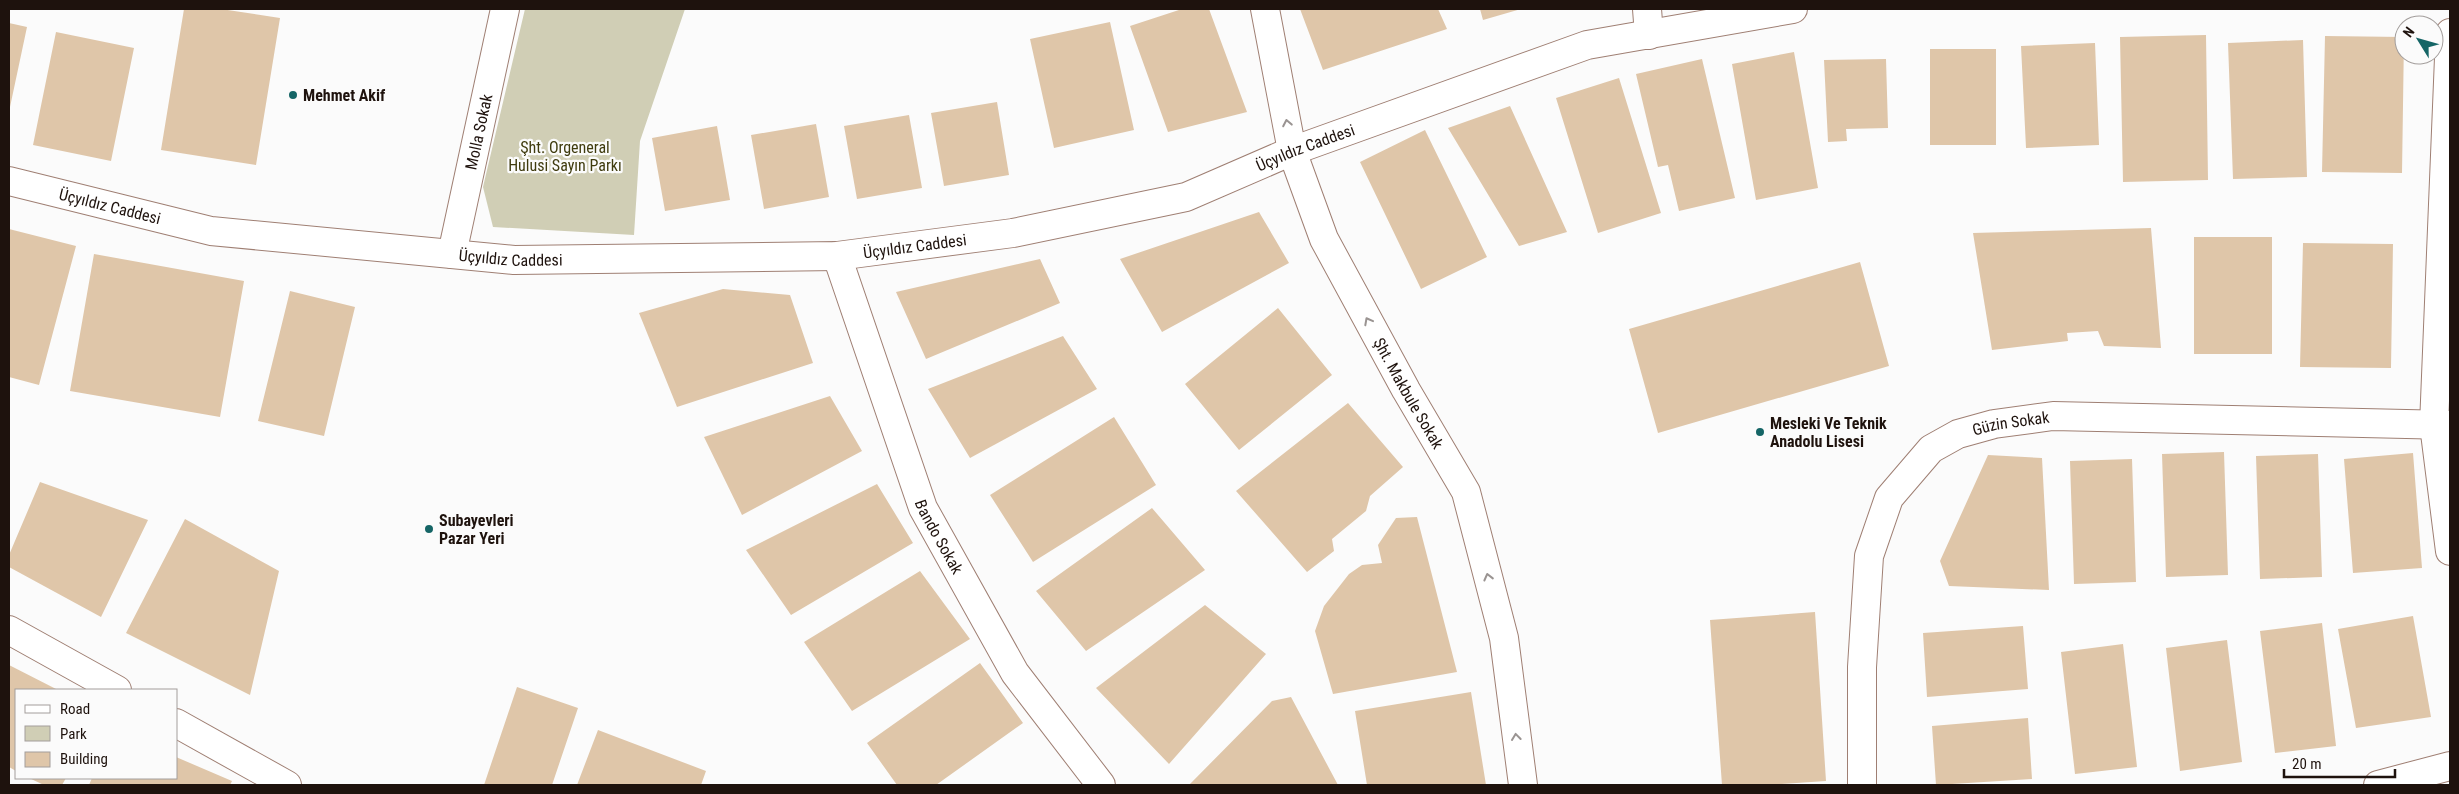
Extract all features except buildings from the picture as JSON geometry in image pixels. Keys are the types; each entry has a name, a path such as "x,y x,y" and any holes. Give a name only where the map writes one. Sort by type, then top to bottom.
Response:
{"street":[{"name":"Molla Sokak","path":"452,254 505,9"},
{"name":"Şht. Makbule Sokak","path":"1265,9 1292,151 1324,240 1406,390 1466,492 1504,638 1522,785"},
{"path":"1647,9 1650,35"},
{"name":"Üçyıldız Caddesi","path":"9,180 211,231 514,260 837,256 1012,233 1186,197 1292,151 1587,46 1792,9"},
{"path":"2450,33 2442,425 2450,551"},
{"name":"Bando Sokak","path":"837,256 923,508 1015,673 1101,785"},
{"name":"Güzin Sokak","path":"1862,785 1862,667 1869,556 1889,498 1931,448 1958,434 1985,426 2053,416 2442,425"},
{"path":"9,630 115,689"},
{"path":"178,724 287,785"},
{"path":"2378,785 2450,766"}],"green space":[{"name":"Şht. Orgeneral Hulusi Sayın Parkı","path":"525,9 685,9 640,141 634,235 493,227 483,187"}],"place":[{"name":"Mehmet Akif","path":"293,95"},
{"name":"Mesleki Ve Teknik Anadolu Lisesi","path":"1760,432"},
{"name":"Subayevleri Pazar Yeri","path":"429,529"}]}
